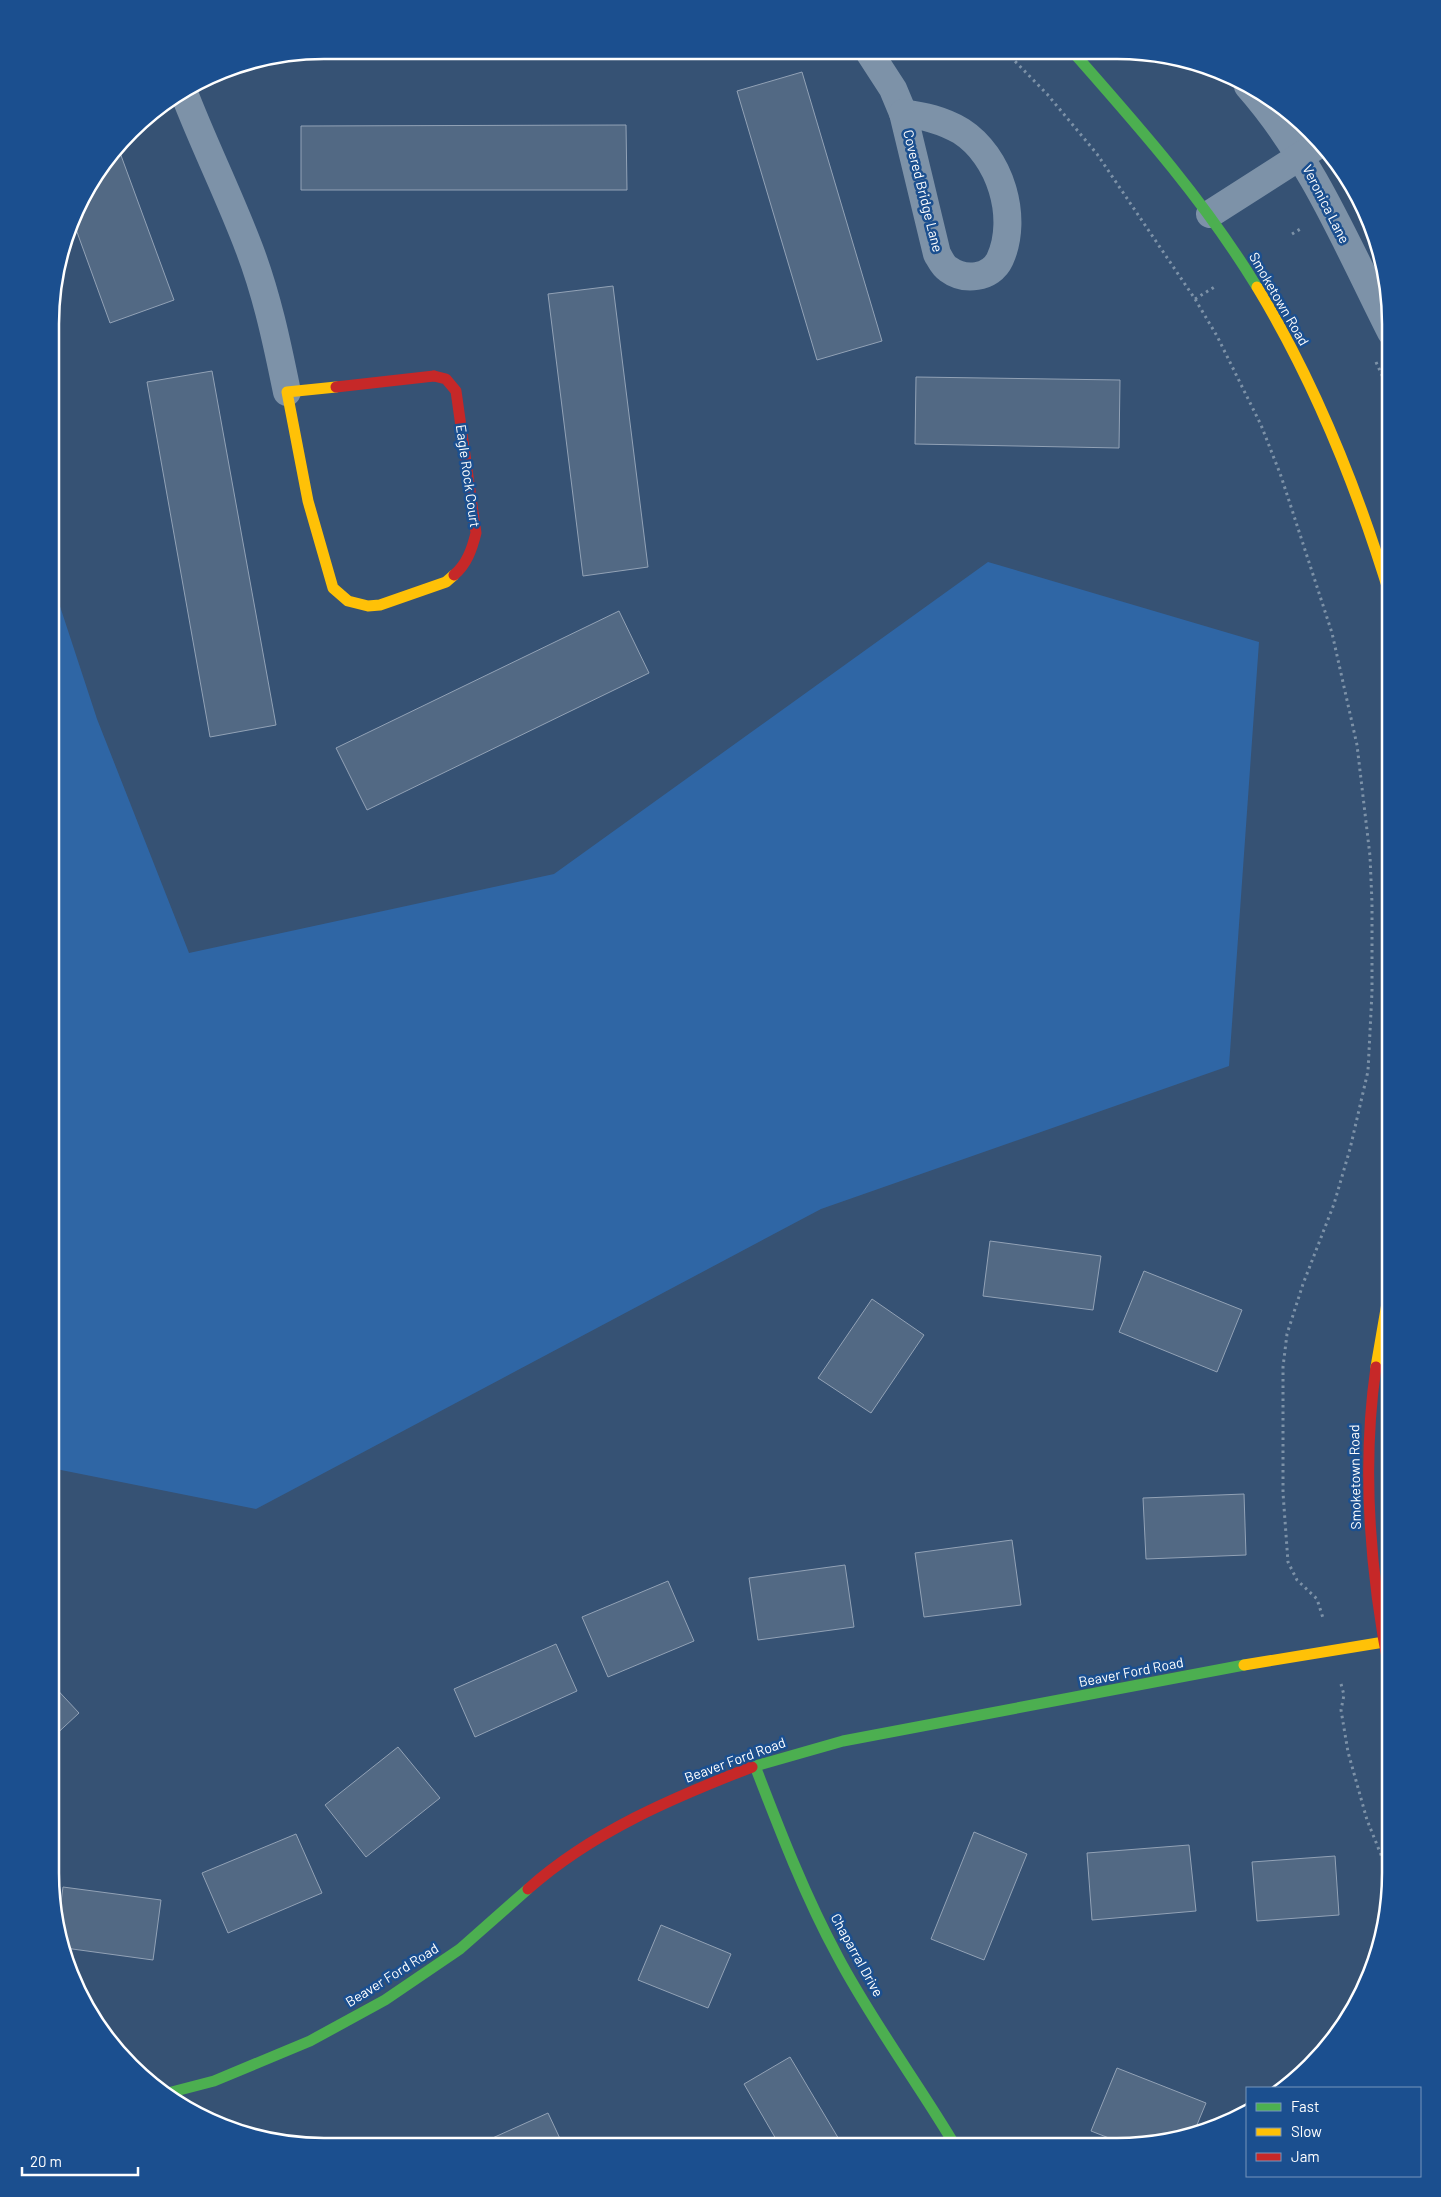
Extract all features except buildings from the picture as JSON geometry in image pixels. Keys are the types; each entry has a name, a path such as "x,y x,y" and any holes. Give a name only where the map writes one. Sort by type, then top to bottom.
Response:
{"street":[{"name":"Covered Bridge Lane","path":"874,59 893,89 903,113 937,254 947,268 963,277 977,277 992,270 1000,261 1007,238 1007,206 998,176 985,154 962,132 934,118 903,113"},
{"name":"Smoketown Road","path":"1079,59 1141,128 1210,214 1259,290 1309,384 1344,462 1382,569"},
{"name":"Eagle Rock Court","path":"186,97 199,134 249,248 270,309 308,501 333,588 348,601 368,606 380,605 446,582 463,567 474,546 476,532 456,391 446,379 434,376 287,392"},
{"name":"Veronica Lane","path":"1261,101 1311,150 1382,312"},
{"path":"1210,214 1311,150"},
{"name":"Smoketown Road","path":"1382,1321 1370,1406 1367,1480 1373,1571 1382,1617"},
{"name":"Beaver Ford Road","path":"173,2092 214,2081 310,2041 385,2000 460,1949 555,1866 623,1824 693,1790 756,1766 843,1741 1262,1662 1382,1643"},
{"name":"Chaparral Drive","path":"756,1766 792,1864 838,1958 951,2138"}],"path":[{"path":"1013,59 1047,94 1096,154 1195,299 1217,336 1261,425 1281,476 1332,633 1356,745 1370,856 1372,966 1366,1078 1350,1149 1334,1204 1289,1327 1283,1367 1282,1493 1288,1562 1297,1580 1317,1599"},
{"path":"1292,234 1305,226"},
{"path":"1195,299 1216,286"},
{"path":"1344,1695 1341,1710 1348,1752 1367,1820 1382,1858"}],"shaded area":[{"path":"988,562 1259,642 1229,1066 821,1209 256,1509 59,1470 59,603 97,719 189,953 554,874"}],"traffic: fast":[{"path":"1079,59 1147,137 1193,194 1237,255 1257,287"},
{"path":"752,1767 843,1741 1244,1665"},
{"path":"755,1766 804,1887 838,1957 866,2006 950,2138"},
{"path":"173,2092 214,2081 310,2041 385,2000 460,1949 528,1889"}],"traffic: slow":[{"path":"1257,287 1298,361 1334,438 1382,571"},
{"path":"336,387 287,392 308,501 333,588 348,601 368,606 380,605 446,582 454,575"},
{"path":"1376,1367 1382,1332"},
{"path":"1244,1665 1382,1642"}],"traffic: jam":[{"path":"434,376 446,379 456,391 476,533 468,556 454,575"},
{"path":"336,387 434,376"},
{"path":"1376,1367 1371,1406 1369,1483 1373,1560 1382,1630"},
{"path":"528,1889 579,1850 634,1818 692,1791 752,1767"}]}
